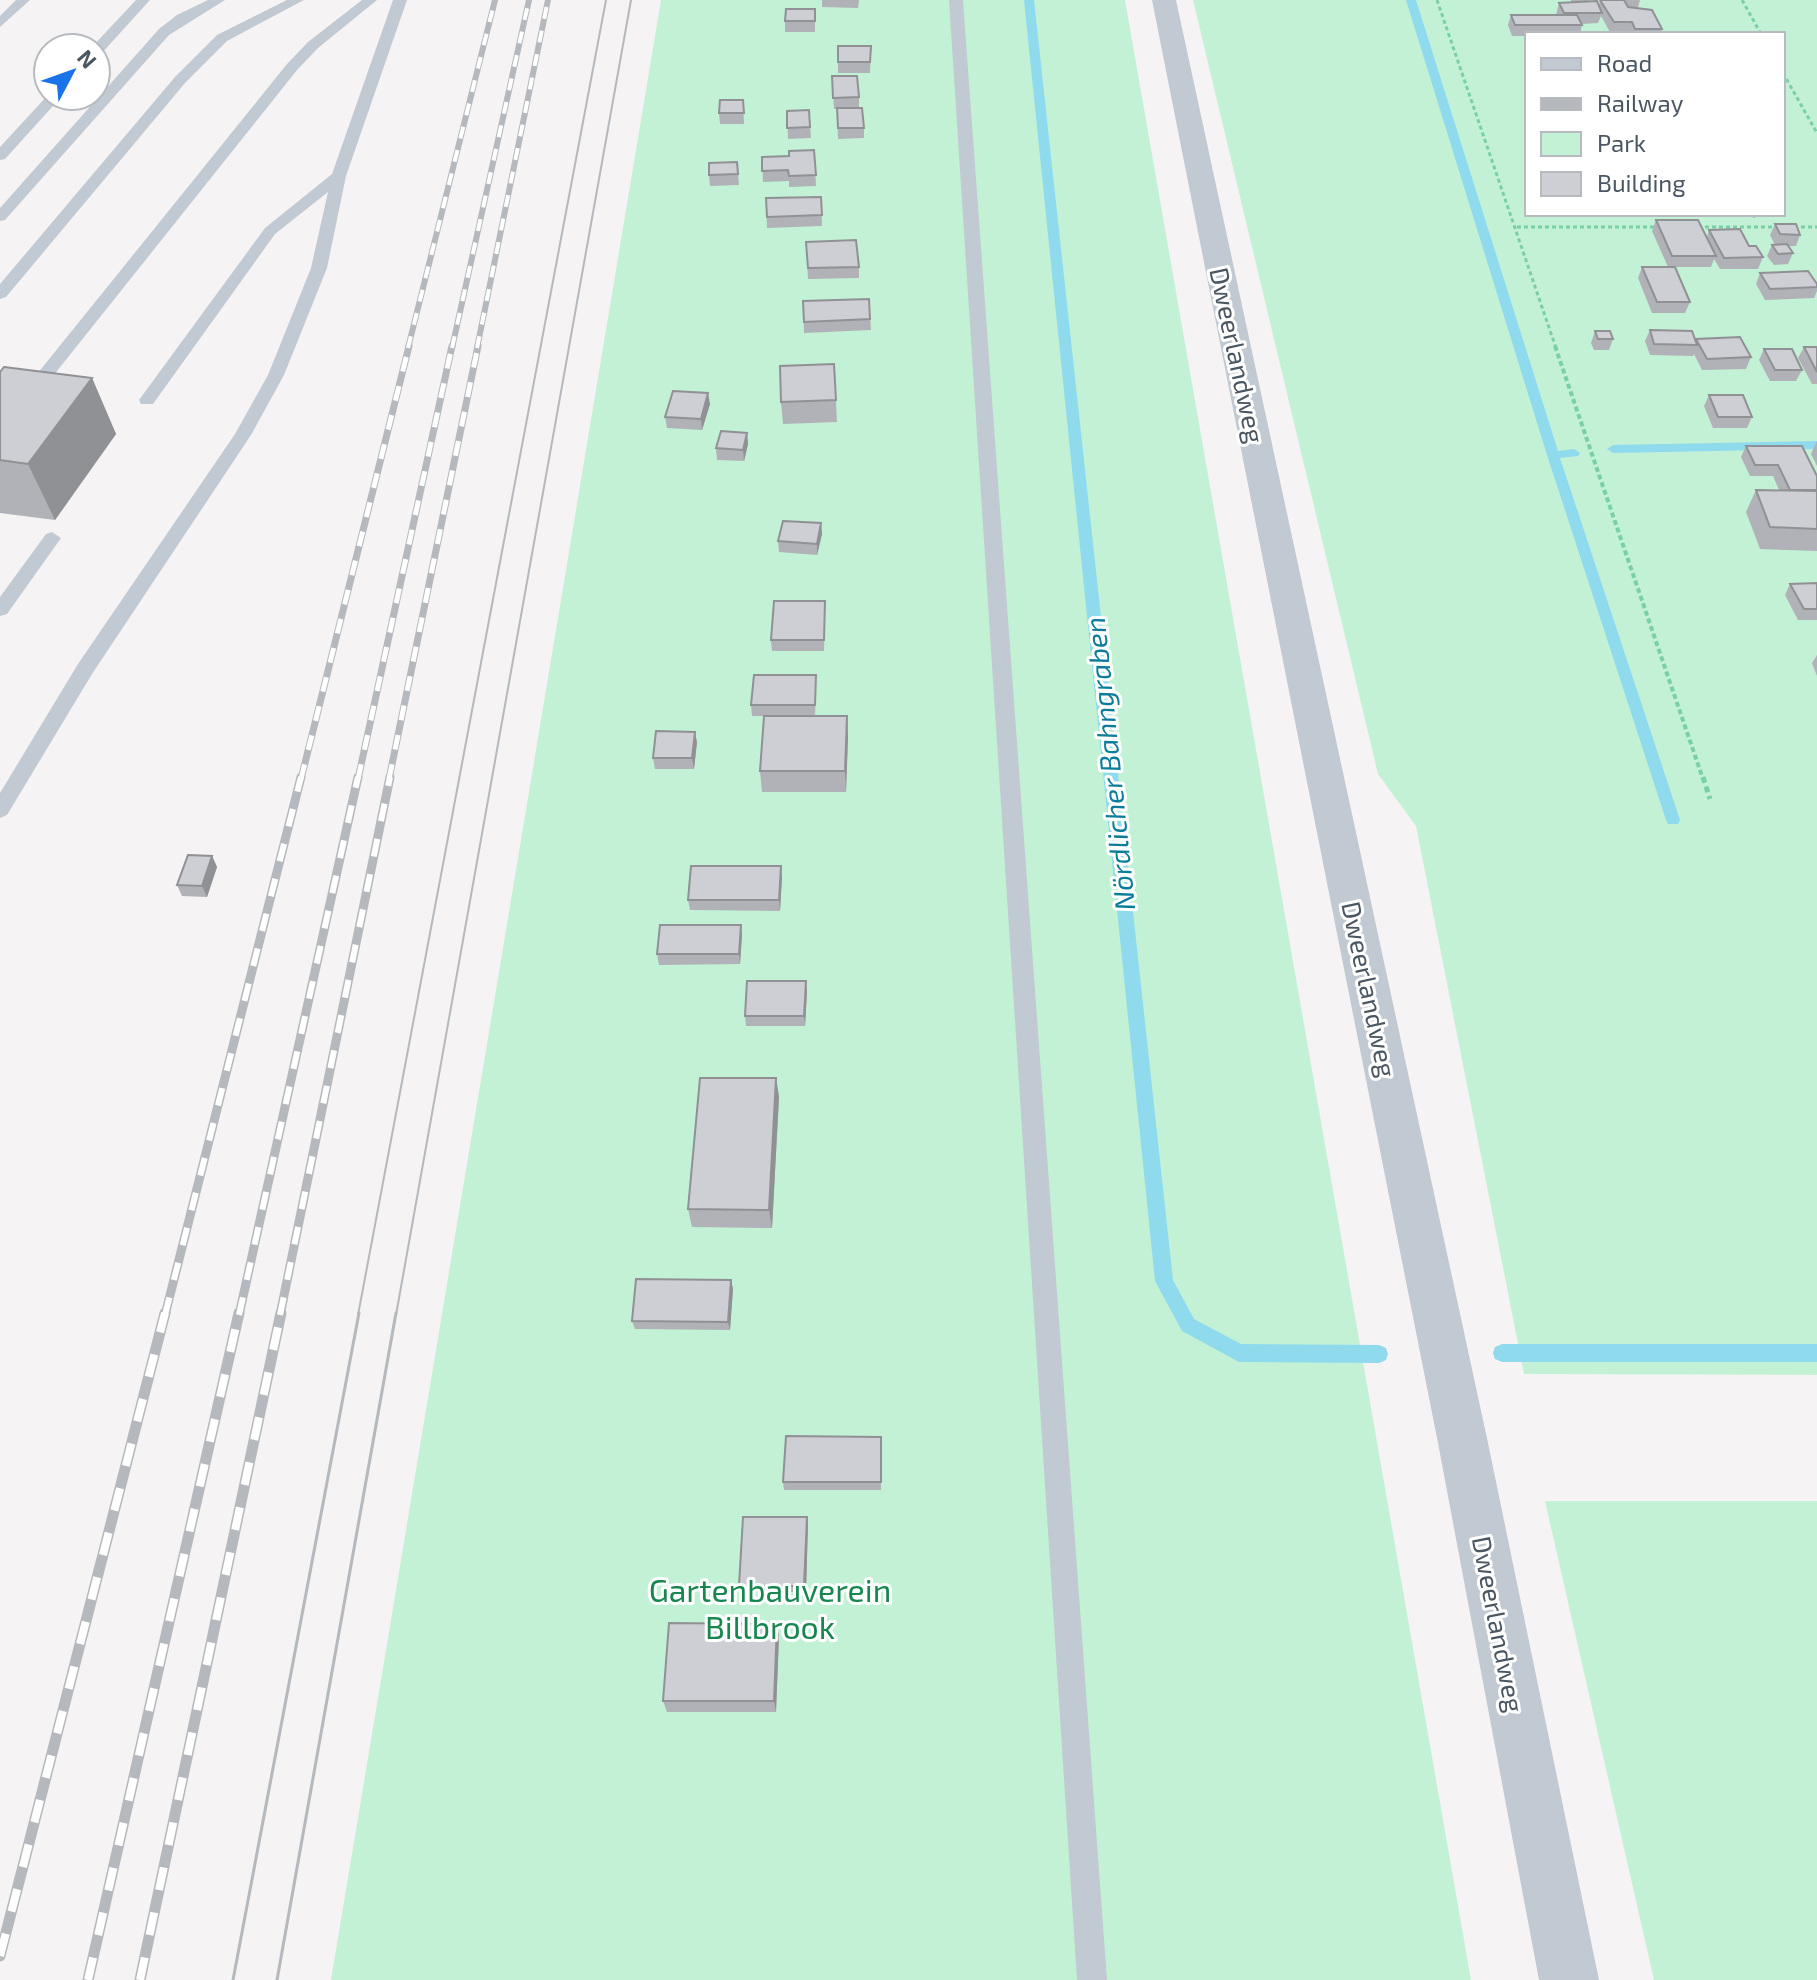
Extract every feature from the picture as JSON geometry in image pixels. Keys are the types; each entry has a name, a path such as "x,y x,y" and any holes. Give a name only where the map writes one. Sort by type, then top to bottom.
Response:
{"street":[{"name":"Dweerlandweg","path":"1164,0 1463,1443 1569,1980"}],"lane":[{"path":"0,23 23,0"},
{"path":"112,34 143,0"},
{"path":"0,217 164,32 182,18 218,0"},
{"path":"0,294 180,80 222,38 297,0"},
{"path":"0,431 292,67 313,45 370,0"},
{"path":"0,810 85,669 243,435 276,375 319,268 339,176 400,0"},
{"path":"956,0 1092,1980"},
{"path":"0,156 40,112"},
{"path":"147,400 270,231 339,176"},
{"path":"0,610 52,538"}],"path":[{"path":"1437,0 1710,799"},
{"path":"1742,0 1760,32"},
{"path":"1785,77 1817,133"},
{"path":"1517,227 1675,227"},
{"path":"1691,227 1817,227"}],"green space":[{"name":"Gartenbauverein Billbrook","path":"661,0 1125,0 1471,1980 331,1980"},
{"path":"1193,0 1817,0 1817,1375 1524,1374 1416,826 1378,774"},
{"path":"1545,1501 1817,1501 1817,1980 1654,1980"}],"building":[{"path":"1600,0 1624,0 1628,7 1652,10 1662,29 1635,29 1632,22 1614,22"},
{"path":"1597,1 1602,13 1564,13 1559,3"},
{"path":"786,9 815,9 815,21 785,21"},
{"path":"1511,15 1577,15 1582,25 1515,25"},
{"path":"838,46 871,46 870,62 838,62"},
{"path":"832,76 857,76 859,97 833,98"},
{"path":"720,100 743,100 744,113 719,113"},
{"path":"837,108 862,108 864,128 838,128"},
{"path":"809,110 810,127 787,128 787,111"},
{"path":"814,150 816,175 789,176 788,170 762,171 762,157 789,156 789,151"},
{"path":"737,162 738,174 709,175 709,163"},
{"path":"821,197 822,215 767,217 766,198"},
{"path":"1656,220 1698,220 1716,256 1672,256"},
{"path":"1775,224 1796,224 1800,235 1780,234"},
{"path":"1740,229 1749,246 1756,246 1763,257 1724,258 1709,230"},
{"path":"856,240 859,267 808,268 806,242"},
{"path":"1787,244 1793,253 1778,254 1772,245"},
{"path":"1642,267 1675,267 1690,302 1657,302"},
{"path":"1808,271 1817,287 1770,289 1760,273"},
{"path":"869,299 870,319 804,322 803,301"},
{"path":"1650,330 1692,331 1697,345 1654,344"},
{"path":"1595,331 1610,331 1613,339 1598,339"},
{"path":"1740,337 1751,357 1707,359 1696,339"},
{"path":"1804,347 1817,347 1817,372"},
{"path":"1764,349 1792,349 1802,370 1775,370"},
{"path":"834,364 836,400 781,402 780,366"},
{"path":"4,367 92,378 28,464 0,460 0,372"},
{"path":"673,391 708,393 701,419 665,417"},
{"path":"1709,395 1743,395 1752,417 1718,417"},
{"path":"721,431 747,433 743,450 716,448"},
{"path":"1746,446 1802,446 1817,476 1817,490 1790,490 1778,465 1755,465"},
{"path":"1756,490 1817,491 1817,529 1770,527"},
{"path":"783,521 821,523 817,544 778,541"},
{"path":"1817,583 1817,609 1804,609 1790,584"},
{"path":"774,601 825,601 824,640 771,640"},
{"path":"754,675 816,675 815,705 751,705"},
{"path":"764,716 847,716 845,771 760,771"},
{"path":"656,731 695,732 692,758 653,758"},
{"path":"188,855 212,856 202,886 177,885"},
{"path":"691,866 781,866 779,900 688,900"},
{"path":"660,925 741,925 739,954 657,954"},
{"path":"747,981 806,981 804,1016 745,1016"},
{"path":"700,1078 776,1078 769,1210 688,1209"},
{"path":"636,1279 731,1280 728,1322 632,1321"},
{"path":"786,1436 881,1437 881,1482 783,1482"},
{"path":"743,1517 807,1517 804,1586 739,1586"},
{"path":"669,1623 777,1624 774,1701 663,1701"}],"waterway":[{"name":"Nördlicher Bahngraben","path":"1029,0 1164,1281 1188,1325 1239,1353 1379,1354"},
{"path":"1411,0 1553,455"},
{"path":"1613,449 1817,445"},
{"path":"1553,455 1574,453"},
{"path":"1553,455 1673,820"},
{"name":"Nördlicher Bahngraben","path":"1502,1353 1817,1353"}],"tram line":[{"path":"358,1315 606,0"},
{"path":"396,1315 631,0"},
{"path":"233,1980 359,1313"},
{"path":"277,1980 396,1313"}],"railway":[{"path":"408,348 495,0"},
{"path":"452,348 529,0"},
{"path":"477,348 548,0"},
{"path":"301,779 409,346"},
{"path":"358,779 452,346"},
{"path":"389,779 478,346"},
{"path":"165,1315 301,777"},
{"path":"239,1315 358,777"},
{"path":"280,1315 390,777"},
{"path":"0,1956 165,1313"},
{"path":"88,1980 239,1313"},
{"path":"140,1980 281,1313"}]}
